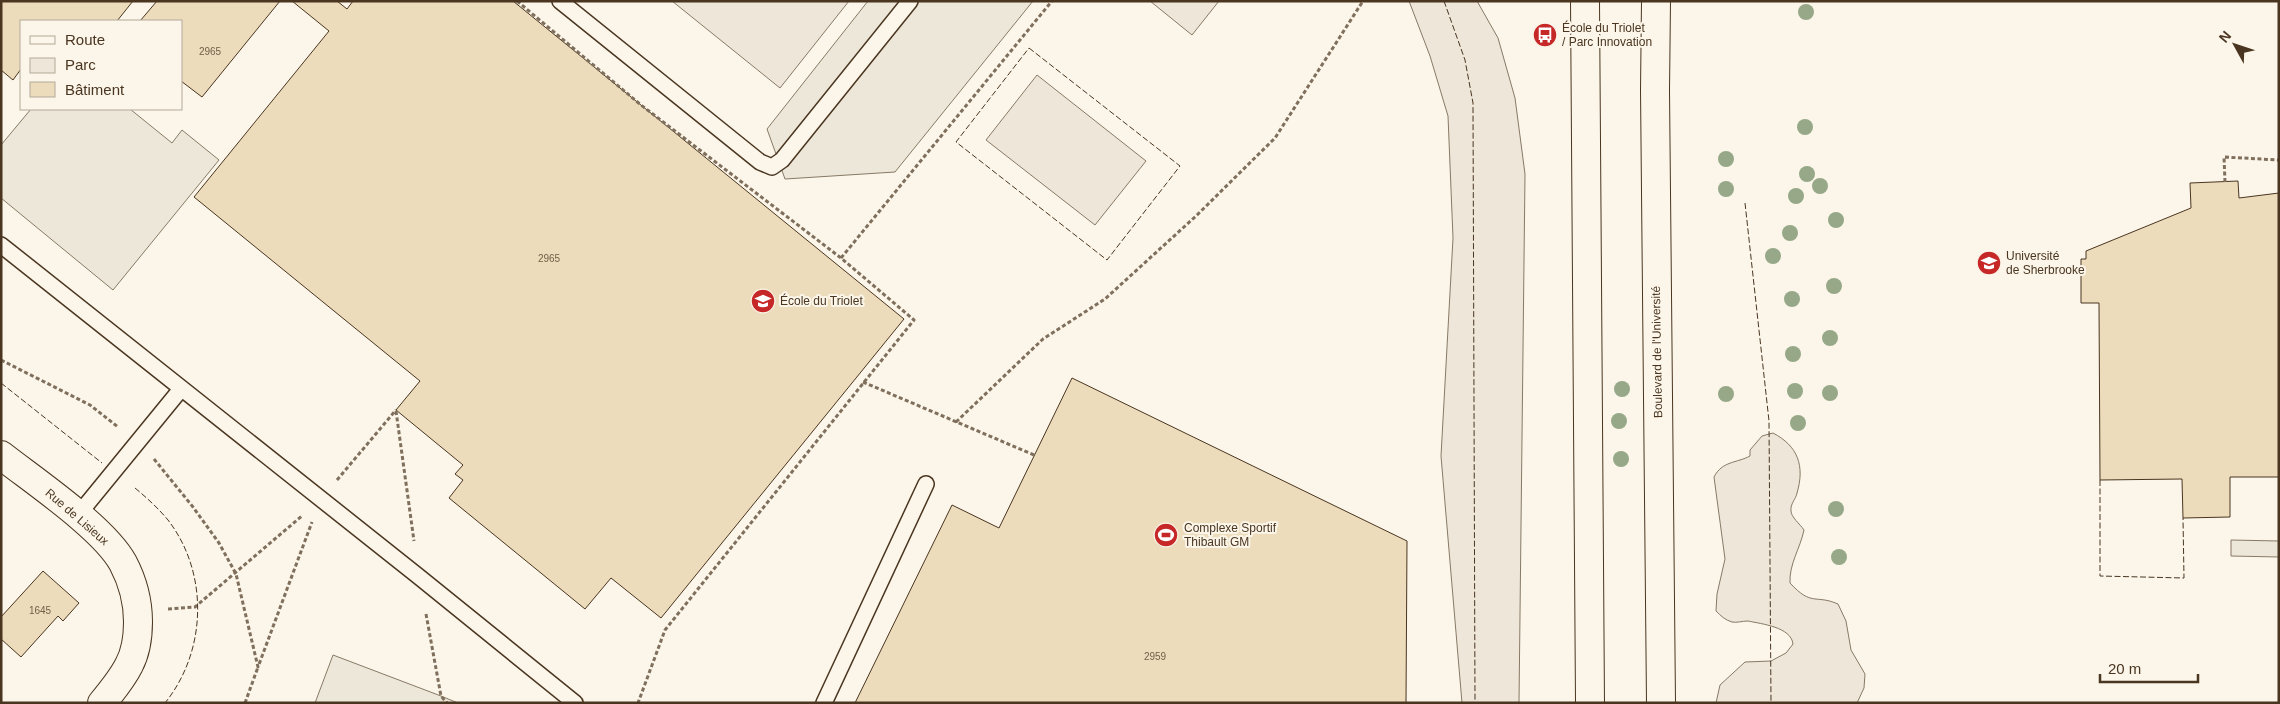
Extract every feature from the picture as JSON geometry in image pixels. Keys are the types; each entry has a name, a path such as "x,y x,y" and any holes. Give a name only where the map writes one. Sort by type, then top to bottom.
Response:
{"main road":[{"path":"1586,1 1590,703"},
{"name":"Boulevard de l'Université","path":"1656,1 1655,90 1661,703"},
{"name":"Rue de Lisieux","path":"1,455 78,515 110,544 123,563 132,585 138,611 138,639 129,664 102,703"}],"lane":[{"path":"560,1 760,162 772,167 782,160 910,1"},
{"path":"1,245 575,703"},
{"path":"78,515 181,389"},
{"path":"824,703 926,484"}],"path":[{"path":"517,1 641,105 841,258 914,320 665,630 638,703"},
{"path":"841,258 1052,1"},
{"path":"956,422 1043,339 1105,299 1196,216 1274,138 1364,1"},
{"path":"2225,182 2224,158 2279,160"},
{"path":"863,382 1034,455"},
{"path":"138,611 195,607 236,574 320,500 396,410"},
{"path":"245,703 320,500"},
{"path":"236,574 258,667"}],"green space":[{"path":"672,1 849,1 780,88"},
{"path":"1150,1 1219,1 1192,35"},
{"path":"1409,1 1477,1 1498,38 1515,98 1525,174 1519,703 1462,703 1441,456 1453,238 1448,116 1430,56"},
{"path":"1037,75 1146,161 1095,225 986,140"},
{"path":"1773,433 1782,438 1794,451 1800,466 1799,483 1791,506 1791,513 1804,530 1791,569 1790,583 1809,598 1838,604 1846,621 1851,650 1865,674 1864,688 1857,703 1716,703 1720,685 1745,662 1771,661 1786,653 1793,644 1787,634 1775,627 1748,621 1732,622 1716,611 1717,594 1725,559 1714,477 1725,465 1750,456 1750,450 1762,436"}],"shaded area":[{"path":"868,1 1033,1 895,172 785,179 767,129"},
{"path":"30,110 131,110 172,143 182,130 219,160 113,290 1,198 1,145"},
{"path":"2231,540 2279,541 2279,557 2231,556"},
{"path":"333,655 441,696 458,703 315,703"}],"building":[{"path":"1,1 133,1 118,20 20,20 20,70 13,80 1,70"},
{"path":"157,1 280,1 202,97 182,82 182,20 141,20"},
{"path":"292,1 337,1 347,9 353,1 513,1 904,319 661,618 611,578 585,609 449,498 463,480 455,474 463,465 396,410 420,381 194,197 329,31"},
{"path":"2238,181 2239,198 2279,193 2279,477 2230,477 2230,517 2183,518 2182,479 2100,480 2099,303 2081,303 2081,259 2086,259 2086,251 2191,208 2190,183"},
{"name":"Complexe Sportif Thibault GM","path":"1072,378 1407,541 1406,703 855,703 952,505 999,528"},
{"path":"43,571 79,603 63,621 58,616 21,657 1,639 1,617"}],"fence":[{"path":"1444,1 1465,60 1473,103 1475,703"},
{"path":"1029,48 1180,166 1107,260 956,142 1029,48"},
{"path":"1745,203 1769,421 1771,703"},
{"path":"1,383 102,463"},
{"path":"2100,480 2100,576 2184,578 2183,518"},
{"path":"135,488 168,520 181,541 191,564 196,587 198,612 189,660 179,682 165,703"}],"place":[{"name":"École du Triolet / Parc Innovation","path":"1545,35"},
{"name":"Université de Sherbrooke","path":"1989,263"},
{"name":"École du Triolet","path":"763,301"},
{"name":"Complexe Sportif Thibault GM","path":"1166,535"}]}
